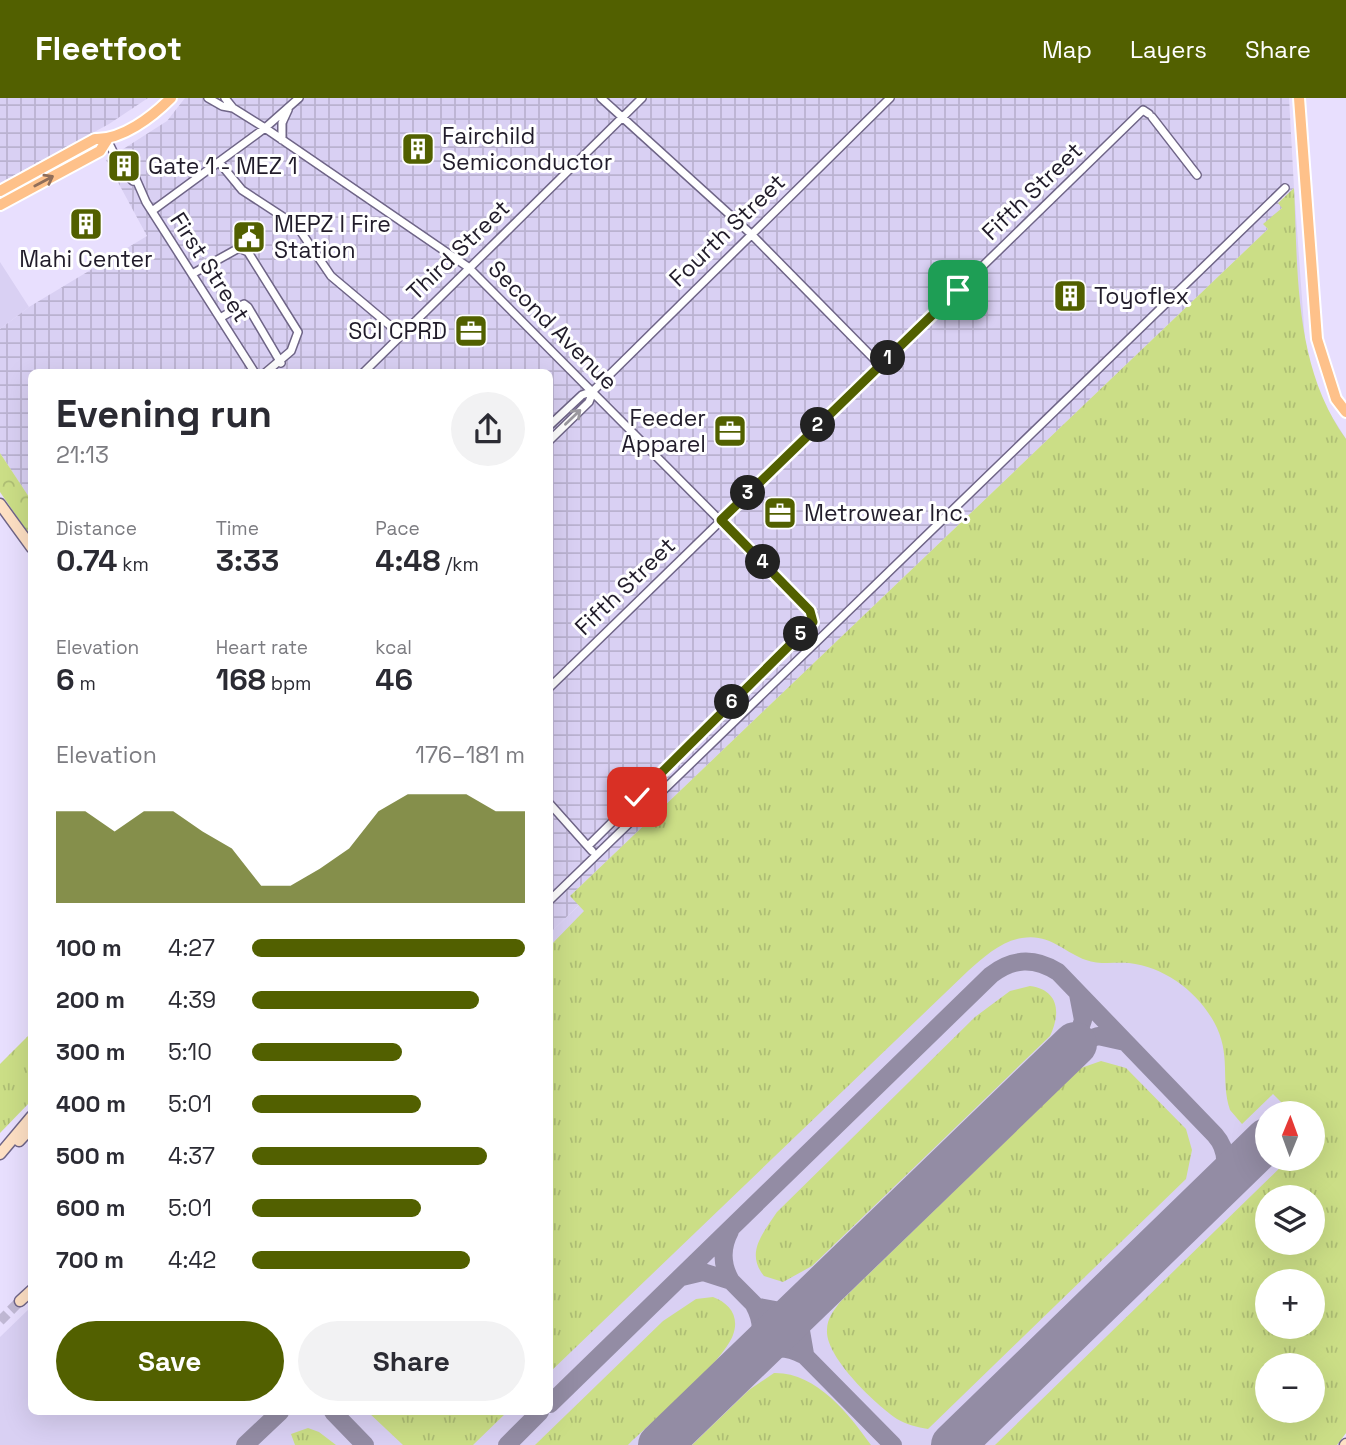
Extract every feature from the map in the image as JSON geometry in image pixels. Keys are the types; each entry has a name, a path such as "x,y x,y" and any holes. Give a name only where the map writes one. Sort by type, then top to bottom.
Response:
{"main road":[{"path":"0,205 100,151 107,140 151,116 171,98"},
{"path":"1299,98 1317,339 1332,388 1346,412"},
{"path":"0,191 95,139 107,140"}],"street":[{"name":"Second Avenue","path":"208,98 222,106 233,108"},
{"name":"Second Avenue","path":"225,98 233,108 468,267 810,611 813,622 590,848 553,807"},
{"path":"152,211 265,128 299,98"},
{"path":"601,98 621,119 750,233 880,365"},
{"name":"Third Street","path":"367,369 642,98"},
{"name":"Fourth Street","path":"553,437 589,402 593,391 750,233 890,98"},
{"path":"282,139 282,123 290,106"},
{"name":"Fifth Street","path":"553,684 1143,110 1151,116 1197,175"},
{"name":"First Street","path":"107,140 117,156 121,170 134,181 252,369"},
{"path":"219,162 242,190 296,226 331,276 400,334"},
{"path":"553,897 1285,188"},
{"path":"192,274 239,248 248,252 298,332 295,344 281,363 271,369"},
{"path":"220,318 244,304 281,363"},
{"name":"Fourth Street","path":"553,422 582,395 593,391"},
{"path":"0,503 28,542"},
{"path":"0,1154 28,1121"},
{"path":"0,1162 28,1131"},
{"path":"20,1301 28,1294"}],"shaded area":[{"path":"0,98 148,98 109,124 0,183"},
{"path":"185,98 1289,98 1294,188 1278,202 1283,207 1264,225 1268,229 571,895 579,905 553,930 553,369 28,369 28,495 0,453 0,329 29,307 147,236 106,160 167,121"},
{"path":"1294,188 1305,340 1314,379 1326,407 1346,439 1346,1433 1337,1445 0,1445 0,1337 28,1310 28,1415 553,1415 553,930 591,894 1248,344"},
{"path":"0,262 29,307 0,329"}],"green space":[{"path":"1294,188 1298,286 1308,350 1316,381 1329,411 1346,439 1346,1433 1337,1445 995,1445 1255,1192 1255,1255 1325,1255 1325,1185 1262,1185 1277,1171 1325,1171 1325,1101 1280,1101 1273,1094 1266,1101 1255,1101 1255,1111 1242,1124 1230,1110 1227,1099 1223,1045 1219,1034 1207,1011 1189,991 1167,975 1142,965 1086,960 1048,941 1032,937 1000,946 968,971 553,1369 553,943 584,911 570,896 1268,229 1263,224 1282,208 1278,203"},
{"path":"0,453 28,495 28,533 0,492"},
{"path":"1030,986 1047,992 1055,1004 1056,1019 1050,1036 812,1266 783,1282 764,1276 756,1259 756,1251 762,1235 777,1212 975,1017 1010,991"},
{"path":"28,1036 28,1104 0,1133 0,1064"},
{"path":"1101,1061 1126,1068 1186,1129 1192,1150 1186,1179 928,1429 897,1419 865,1392 834,1353 827,1330 831,1314 841,1301 1081,1068"},
{"path":"713,1297 724,1303 734,1316 735,1328 727,1347 686,1392 628,1445 535,1445 663,1321 696,1299"},
{"path":"774,1373 804,1379 817,1387 842,1408 871,1445 692,1445 749,1390"},
{"path":"371,1415 504,1415 473,1445 403,1445"},
{"path":"308,1428 319,1432 336,1445 295,1445 291,1434"}],"taxiway":[{"path":"553,1401 991,975 1007,965 1032,962 1058,972 1215,1135 1225,1155 1224,1170 1215,1191"},
{"path":"1075,1044 1083,1020 1078,994"},
{"path":"1075,1044 1098,1036 1125,1042"},
{"path":"730,1231 723,1256 731,1281"},
{"path":"682,1277 703,1272 731,1281 893,1445"},
{"path":"759,1307 786,1312 809,1301"},
{"path":"805,1354 800,1325 809,1301"},
{"path":"751,1357 761,1332 754,1305"},
{"path":"751,1357 777,1348 803,1355"},
{"path":"245,1445 277,1415"},
{"path":"336,1415 365,1445"},
{"path":"507,1445 537,1415"}],"runway":[{"path":"660,1445 1075,1044"},
{"path":"953,1445 1255,1152"}],"tunnel":[{"path":"0,1321 20,1301"}],"place":[{"name":"Fairchild Semiconductor","path":"418,149"},
{"name":"Gate 1 - MEZ 1","path":"124,166"},
{"name":"Mahi Center","path":"86,224"},
{"name":"MEPZ I Fire Station","path":"249,237"},
{"name":"Toyoflex","path":"1070,296"},
{"name":"SCI CPRD","path":"471,331"},
{"name":"Feeder Apparel","path":"730,431"},
{"name":"Metrowear Inc.","path":"780,513"}],"route":[{"path":"637,797 813,622 813,614 721,520 958,290"}]}
